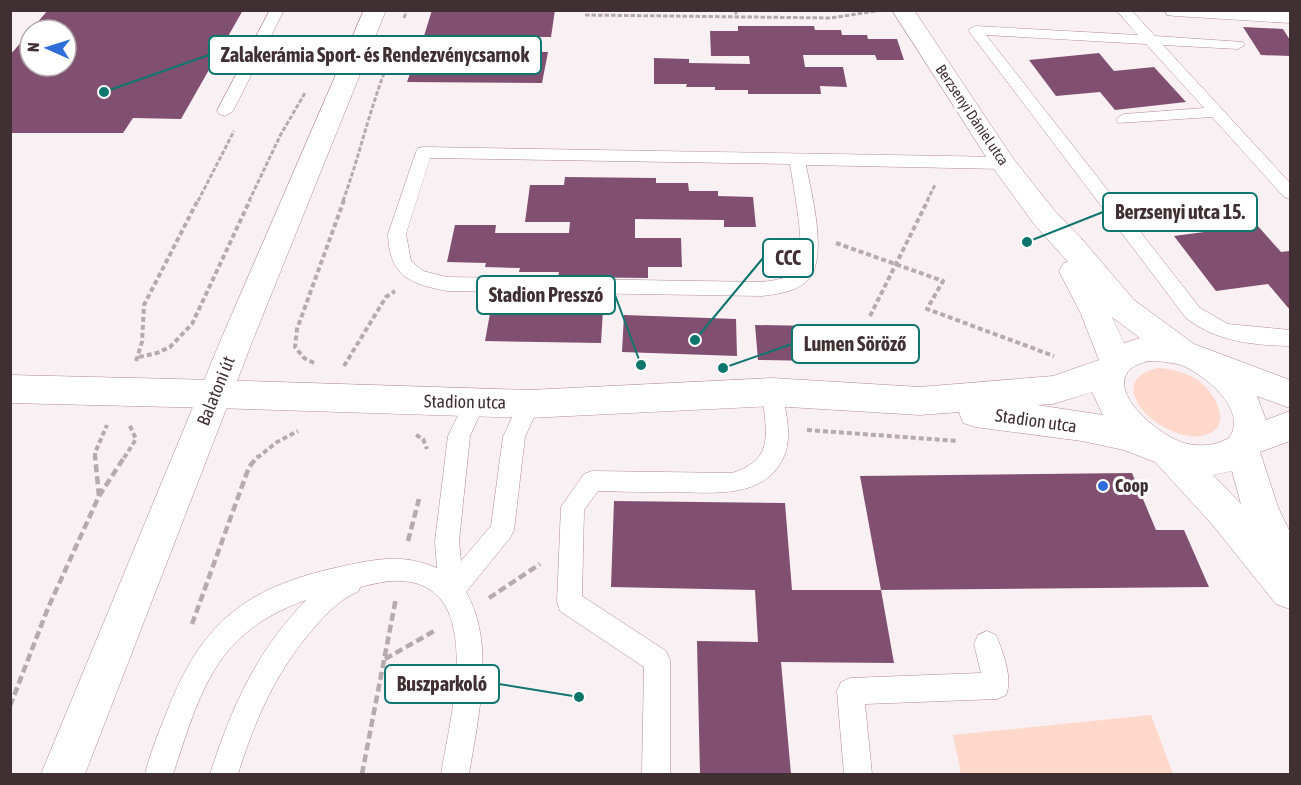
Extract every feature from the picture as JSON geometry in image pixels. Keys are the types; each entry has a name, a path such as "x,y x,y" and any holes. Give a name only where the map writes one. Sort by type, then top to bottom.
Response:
{"street":[{"name":"Balatoni út","path":"63,774 216,394 375,10"},
{"name":"Berzsenyi Dániel utca","path":"903,10 1003,163 1044,217 1071,245 1123,308 1194,358"},
{"path":"1175,10 1290,17"},
{"name":"Berzsenyi Dániel utca","path":"1044,217 1096,314 1113,366"},
{"path":"1290,394 1194,358 1148,348 1129,352 1113,366 1108,390 1118,414 1132,430 1160,449 1224,511 1290,590"},
{"path":"1194,358 1228,379 1244,400 1251,421 1245,445 1261,508 1290,572"},
{"name":"Stadion utca","path":"10,389 122,390 474,403 775,408 920,401 1053,390 1081,382 1113,366"},
{"name":"Stadion utca","path":"920,401 974,412 1104,431 1160,449"},
{"path":"1160,449 1203,461 1232,456 1245,445 1290,426"}],"lane":[{"path":"225,111 277,10"},
{"path":"1124,10 1290,193"},
{"path":"1238,45 975,30 1192,313 1213,328 1229,333 1290,338"},
{"path":"1124,119 1215,112"},
{"path":"797,159 807,234 808,264 806,270 791,283 762,290 447,284 415,276 400,260 397,248 397,234 424,152 797,159 1003,163"},
{"path":"450,592 447,541 459,436 474,403"},
{"path":"450,592 502,530 514,437 529,404"},
{"path":"656,774 657,660 569,602 573,507 592,481 732,483 749,479 771,462 777,450 775,408"},
{"path":"159,774 180,715 209,653 222,637 244,618 271,602 335,579 401,569 427,576 450,592 464,613 470,654 454,774"},
{"path":"224,774 239,725 254,689 272,660 298,626 324,599 346,584 372,573"},
{"path":"858,774 850,691 997,686 987,644"}],"path":[{"path":"403,21 407,10"},
{"path":"735,10 737,16"},
{"path":"585,15 831,18 880,10"},
{"path":"318,365 304,358 295,347 297,329 356,166 373,102 388,61"},
{"path":"138,357 159,354 176,343 192,324 281,134 310,85"},
{"path":"99,495 94,453 138,357 142,342 144,305 238,123"},
{"path":"870,316 894,263 947,162"},
{"path":"807,234 943,281 927,309 1064,360"},
{"path":"335,365 344,365 386,297 415,276"},
{"path":"775,408 815,432 969,442"},
{"path":"189,632 249,467 261,452 274,442 299,430 308,430"},
{"path":"410,432 423,438 428,451 459,436"},
{"path":"10,706 48,608 99,495 136,439"},
{"path":"362,774 401,569 421,493"},
{"path":"385,659 440,628"}],"shaded area":[{"path":"1158,368 1188,375 1205,386 1211,393 1219,411 1218,427 1201,436 1185,435 1169,430 1154,421 1142,409 1135,397 1134,385 1141,375"},
{"path":"1151,715 1173,774 961,774 953,735"}],"building":[{"path":"48,10 243,10 181,119 133,118 123,133 10,133 10,55 18,46 18,78 78,78 78,18 41,18"},
{"path":"432,10 555,10 551,37 424,36"},
{"path":"738,26 814,26 815,30 841,30 842,35 867,35 868,39 897,39 904,60 877,60 875,55 803,55 805,67 843,67 847,87 820,86 821,94 748,94 748,90 715,90 715,87 686,87 687,84 654,84 654,58 689,59 689,63 750,64 749,56 711,56 710,31 738,31"},
{"path":"1243,27 1283,29 1290,40 1290,56 1261,55"},
{"path":"418,51 548,52 542,83 407,82"},
{"path":"1099,53 1114,71 1154,67 1186,102 1115,110 1100,92 1056,96 1029,60"},
{"path":"565,177 656,178 656,183 688,183 689,191 718,191 718,196 753,197 756,227 724,227 724,220 635,219 635,238 681,238 682,267 648,267 648,278 558,277 559,272 519,272 520,268 485,267 486,263 447,262 455,225 496,225 495,233 569,233 570,222 525,222 530,185 564,185"},
{"path":"1257,225 1281,252 1290,251 1290,310 1268,284 1216,291 1174,236"},
{"path":"491,308 603,310 601,343 485,341"},
{"path":"624,315 736,319 737,356 622,352"},
{"path":"755,325 870,327 877,362 758,360"},
{"path":"1132,473 1156,530 1184,530 1209,587 881,590 860,476"},
{"path":"614,501 785,503 792,590 881,590 894,663 781,662 791,774 700,774 697,641 758,642 755,590 611,587"}],"place":[{"name":"Zalakerámia Sport- és Rendezvénycsarnok","path":"104,92"},
{"name":"Berzsenyi utca 15.","path":"1027,242"},
{"name":"CCC","path":"695,340"},
{"name":"Stadion Presszó","path":"641,365"},
{"name":"Lumen Söröző","path":"723,368"},
{"name":"Coop","path":"1103,486"},
{"name":"Buszparkoló","path":"579,697"}]}
